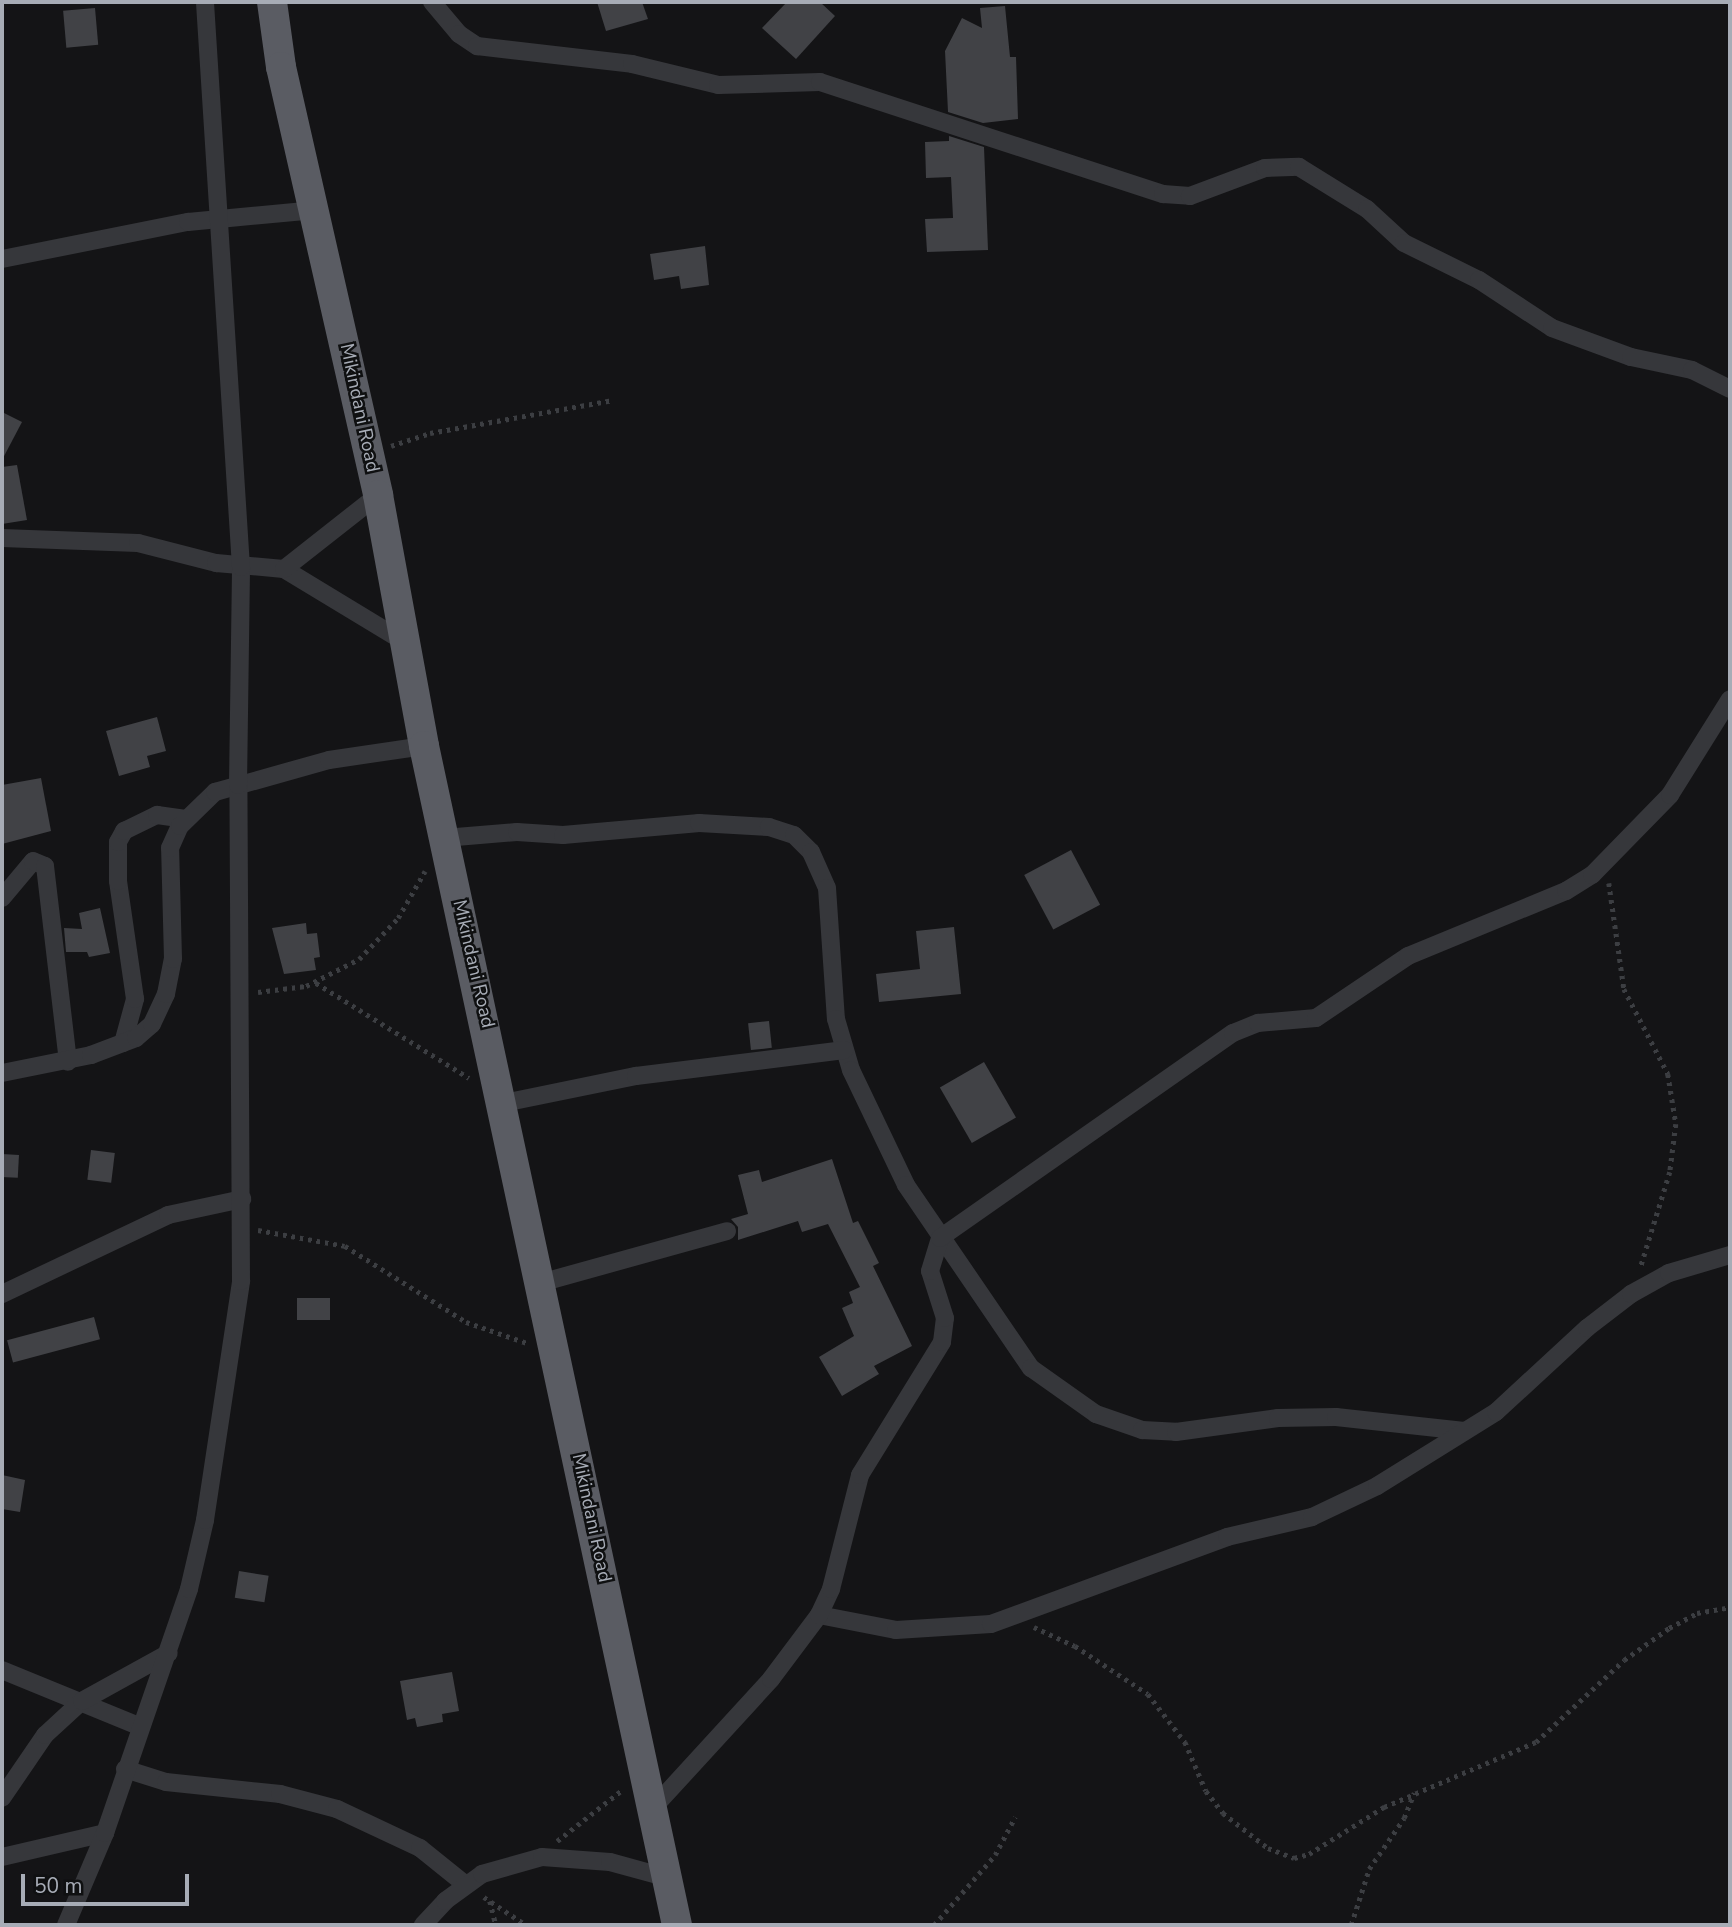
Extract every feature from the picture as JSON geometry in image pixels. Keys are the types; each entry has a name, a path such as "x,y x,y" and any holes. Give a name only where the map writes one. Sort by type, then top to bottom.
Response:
{"highway":[{"name":"Mikindani Road","path":"272,2 281,67 378,495 424,746 505,1103 540,1283 677,1925"}],"street":[{"path":"66,1925 105,1833 125,1769 169,1653 205,1520 235,1338 242,1199 237,785 241,567 218,219 217,143 205,2"},
{"path":"432,2 459,34 477,46 632,64 718,85 820,82 1163,194 1190,195 1265,168 1299,167 1355,200 1404,243 1479,280 1552,328 1631,357 1692,370 1730,389"},
{"path":"2,259 218,219 315,210"},
{"path":"284,569 378,495"},
{"path":"2,538 138,543 241,567 284,569 406,643"},
{"path":"653,1808 764,1688 819,1615 831,1589 860,1475 942,1342 945,1318 930,1271 940,1238 1233,1033 1258,1023 1316,1018 1408,956 1566,891 1607,861 1670,794 1730,699"},
{"path":"2,1073 68,1062 123,1042 152,1024 166,994 175,932 169,855 186,819 215,792 329,760 424,746"},
{"path":"123,1042 135,999 118,881 118,842 124,831 153,817 186,819"},
{"path":"444,838 517,832 563,835 699,823 787,831 811,852 827,888 834,997 844,1050 887,1147 940,1238 1024,1360 1051,1385 1096,1414 1142,1430 1176,1432 1278,1418 1336,1417 1464,1431"},
{"path":"2,898 33,861 45,866 68,1062"},
{"path":"505,1103 636,1076 844,1050"},
{"path":"2,1294 56,1272 168,1215 242,1199"},
{"path":"540,1283 727,1231"},
{"path":"819,1615 874,1627 926,1630 991,1624 1227,1537 1312,1517 1377,1486 1496,1412 1587,1328 1631,1294 1669,1273 1730,1255"},
{"path":"2,1798 46,1735 82,1701 169,1653"},
{"path":"2,1670 141,1727"},
{"path":"125,1769 166,1783 280,1794 337,1810 420,1848 466,1885"},
{"path":"2,1857 105,1833"},
{"path":"424,1925 466,1885 482,1874 542,1857 588,1858 668,1878"}],"path":[{"path":"370,456 430,433 613,400"},
{"path":"240,993 293,989 316,982 359,959 380,940 444,838"},
{"path":"1607,861 1624,989 1668,1074 1676,1124 1670,1172 1631,1294"},
{"path":"316,982 353,1010 471,1080"},
{"path":"240,1228 345,1246 482,1331 555,1350"},
{"path":"1011,1617 1076,1646 1148,1694 1185,1742 1206,1791 1223,1813 1281,1856 1309,1854 1348,1825 1414,1793 1536,1742 1624,1660 1669,1628 1698,1613 1730,1607"},
{"path":"542,1857 564,1833 646,1774"},
{"path":"1350,1925 1369,1869 1404,1818 1414,1793"},
{"path":"934,1925 995,1855 1015,1817"},
{"path":"466,1885 526,1925"},
{"path":"489,1900 496,1925"}],"building":[{"path":"597,2 642,2 648,19 606,31"},
{"path":"787,2 820,2 835,16 796,59 762,28"},
{"path":"1005,6 1010,57 1016,57 1018,119 983,123 948,112 945,51 962,18 982,28 980,8"},
{"path":"95,8 98,45 66,48 63,11"},
{"path":"949,136 984,147 988,250 927,252 925,219 953,218 951,177 926,178 925,142 949,141"},
{"path":"705,246 709,285 681,289 679,276 654,280 650,254"},
{"path":"2,412 22,422 2,460"},
{"path":"17,465 27,520 2,524 2,467"},
{"path":"157,717 166,751 147,756 150,767 119,776 106,731"},
{"path":"41,778 51,831 2,844 2,785"},
{"path":"1071,850 1100,905 1053,930 1024,875"},
{"path":"100,908 110,953 89,957 87,952 66,952 64,928 82,929 79,913"},
{"path":"306,923 307,934 317,933 320,957 314,958 316,970 284,974 272,928"},
{"path":"954,927 961,994 879,1002 876,974 920,969 916,931"},
{"path":"769,1021 772,1048 751,1050 748,1023"},
{"path":"984,1062 1016,1117 972,1143 940,1088"},
{"path":"91,1150 115,1153 111,1183 87,1180"},
{"path":"2,1154 19,1155 18,1178 2,1177"},
{"path":"832,1159 853,1223 858,1221 879,1263 873,1266 912,1346 874,1366 879,1374 842,1396 819,1357 854,1336 842,1308 853,1303 849,1292 860,1287 828,1224 802,1232 798,1221 738,1240 738,1227 731,1219 748,1214 738,1175 759,1170 762,1182"},
{"path":"297,1298 330,1298 330,1320 297,1320"},
{"path":"94,1317 100,1339 13,1363 7,1340"},
{"path":"2,1475 25,1480 20,1512 2,1509"},
{"path":"239,1571 269,1576 264,1602 235,1598"},
{"path":"452,1672 459,1711 442,1714 443,1722 417,1727 415,1718 407,1720 400,1681"}]}
